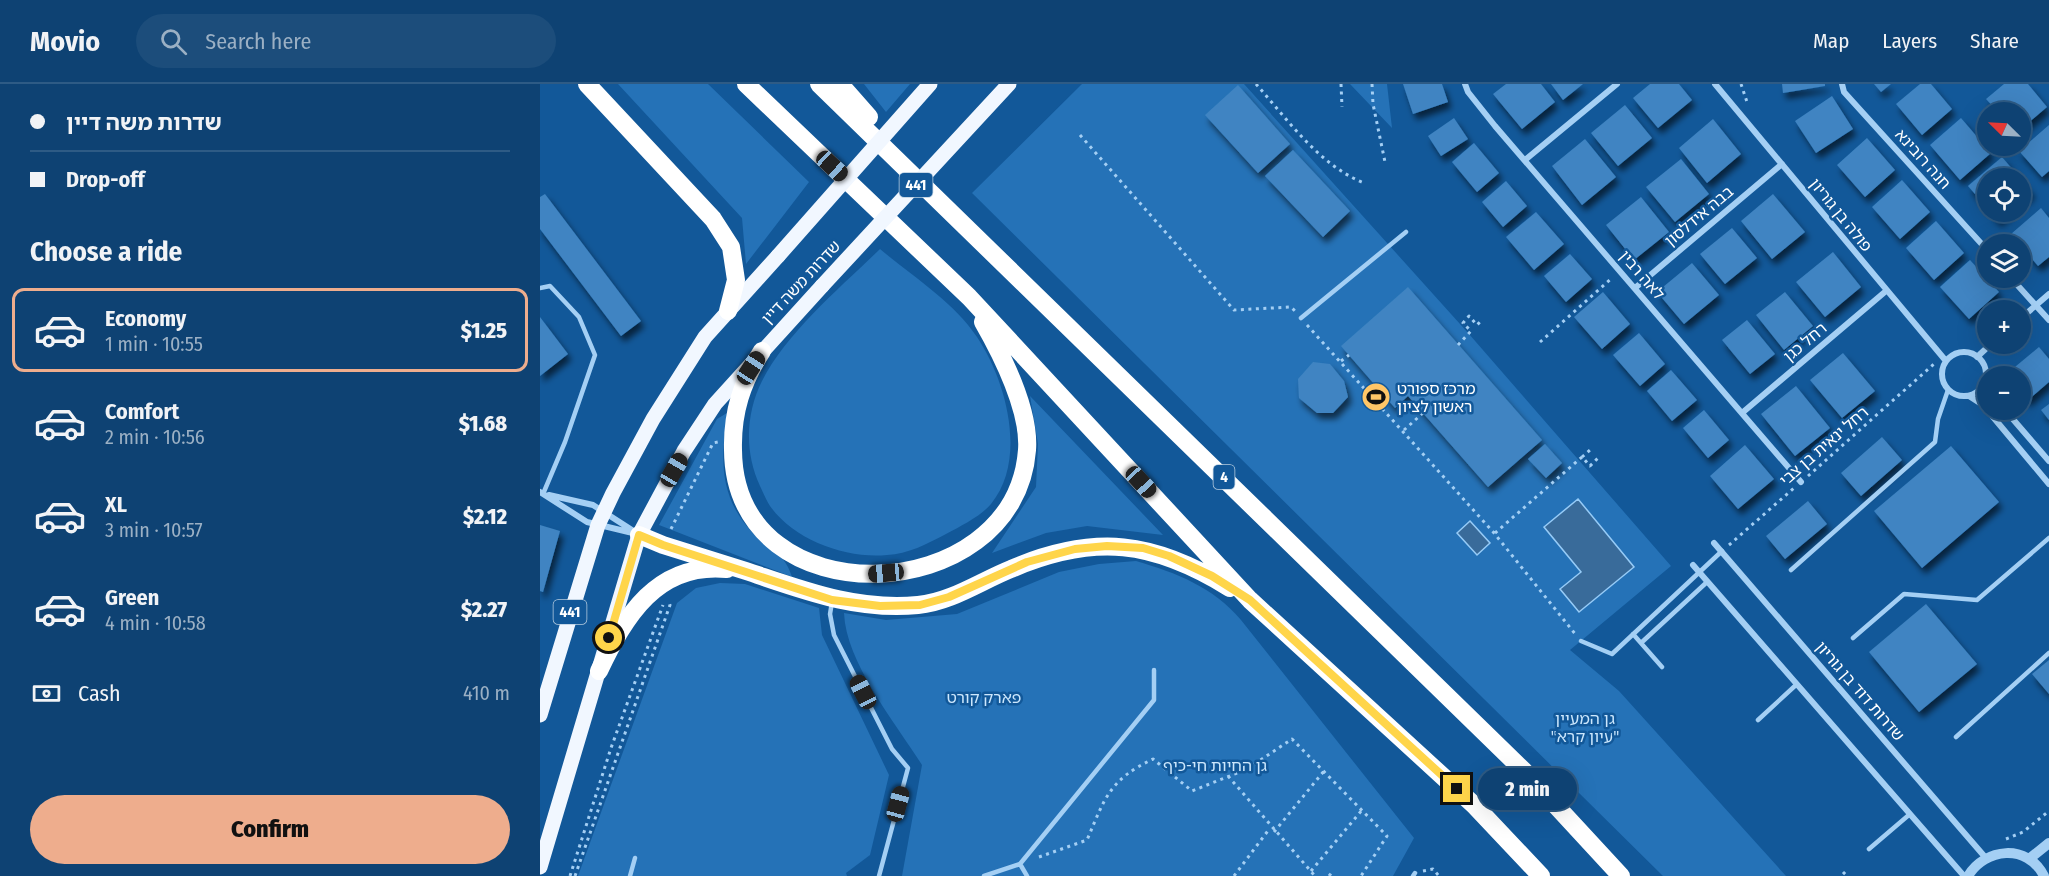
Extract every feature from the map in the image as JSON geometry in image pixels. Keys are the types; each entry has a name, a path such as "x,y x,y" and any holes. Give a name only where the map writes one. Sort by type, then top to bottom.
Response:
{"highway":[{"path":"587,84 713,219 731,247 736,280 728,311"},
{"path":"746,84 969,297 1250,600 1474,805 1541,876"},
{"name":"4","path":"819,84 950,208 1524,771 1621,876"},
{"path":"840,84 950,208"},
{"path":"762,351 751,368 738,398 733,440 735,478 741,497 752,516 768,535 788,551 810,563 836,571 869,575 903,572 932,564 960,551 987,533 1004,513 1024,471 1028,448 1025,420 1012,382 990,334 969,297"},
{"path":"639,535 663,545 832,600 880,606 920,605 949,597 1043,556 1107,546 1143,548 1169,556 1212,576 1250,600"},
{"path":"599,671 627,619 648,594 661,585 691,572 721,568 747,571"}],"main road":[{"name":"שדרות משה דיין","path":"540,715 598,525 659,410 705,337 930,84"},
{"name":"שדרות משה דיין","path":"540,867 639,535 657,498 706,417 762,351 1009,84"}],"street":[{"name":"לאה רבין","path":"1465,84 1468,92 1525,160 1801,482"},
{"path":"1525,160 1617,84"},
{"name":"פולה בן גוריון","path":"1715,84 1944,360"},
{"name":"חנה רובינא","path":"1842,84 1845,92 1977,239"},
{"name":"בבה אידלסון","path":"1635,288 1782,164"},
{"path":"2020,288 2049,320"},
{"name":"רחל כגן","path":"1742,412 1886,291"},
{"path":"2031,309 2049,294"},
{"path":"1983,366 1977,357 1964,352 1944,360 1942,376 1948,390 1954,394 1969,396 1983,405 2049,484"},
{"path":"1977,357 1980,354"},
{"path":"1969,396 1977,391"},
{"path":"2014,420 2049,461"},
{"path":"541,493 605,510 639,535"},
{"path":"541,493 587,522 639,535"},
{"name":"שדרות דוד בן גוריון","path":"1714,543 1985,857"},
{"path":"1693,565 1966,876 1985,857 1998,853 2014,853 2029,859 2044,876"},
{"path":"2029,859 2049,843"}],"lane":[{"path":"1301,318 1406,232"},
{"path":"540,288 550,286 579,317 595,355 565,442 541,493"},
{"path":"1791,570 1935,442 1938,419 1948,390"},
{"path":"1853,638 1904,594 1977,600 2049,538"},
{"path":"1581,641 1612,654 1722,551"},
{"path":"1641,642 1707,582"},
{"path":"832,600 830,614 834,634 892,749 908,768 879,876"},
{"path":"1633,634 1662,667"},
{"path":"1956,737 2049,653"},
{"path":"984,876 1020,864 1154,700 1154,670"},
{"path":"1758,720 1797,684"},
{"path":"1869,849 1910,814"},
{"path":"630,876 635,858"},
{"path":"1020,864 1027,876"}],"path":[{"path":"1256,84 1317,152 1345,175 1364,183"},
{"path":"1341,84 1342,106"},
{"path":"1372,84 1373,104 1385,162"},
{"path":"1741,84 1750,111"},
{"path":"1080,135 1234,310 1291,308 1301,318 1404,430 1494,533 1581,641"},
{"path":"1540,342 1620,271"},
{"path":"1458,345 1479,323 1469,316 1463,323 1471,331"},
{"path":"1341,361 1349,354"},
{"name":"רחל ינאית בן צבי","path":"1722,551 1944,360"},
{"path":"1404,430 1423,413"},
{"path":"663,545 713,443 733,440"},
{"path":"1494,533 1591,449"},
{"path":"1582,457 1590,466 1598,458"},
{"path":"570,876 611,748 664,602 661,585"},
{"path":"574,876 670,605 661,585"},
{"path":"1020,864 1087,840 1108,791 1135,768 1153,759 1192,791 1246,769 1292,739 1387,836 1361,876"},
{"path":"1274,832 1324,771"},
{"path":"1228,776 1270,828 1315,876"},
{"path":"1311,872 1362,810"},
{"path":"2003,840 2023,832 2049,811"},
{"path":"1234,876 1270,828"},
{"path":"1414,874 1433,869 1439,876"},
{"path":"1329,876 1333,872"},
{"path":"1843,872 1847,876"}],"green space":[{"path":"618,84 708,84 809,182 746,264 742,218"},
{"path":"864,84 910,84 886,112"},
{"name":"מרכז ספורט ראשון לציון","path":"1082,84 1244,84 1469,334 1671,566 1570,650 1619,691 1786,876 1663,876 972,193"},
{"path":"1350,84 1387,84 1392,128"},
{"path":"880,249 945,301 968,324 977,337 997,375 1004,397 1009,420 1010,443 1009,465 1002,486 991,504 982,513 958,528 917,548 902,553 871,555 855,554 822,545 793,529 780,518 769,504 755,473 751,460 749,433 757,393 773,363 800,328"},
{"path":"1030,396 1163,535 1087,526 1046,533 992,553 1036,487 1038,444"},
{"path":"727,413 723,449 730,497 747,526 783,560 792,577 659,525 717,419"},
{"path":"1136,561 1180,576 1206,590 1230,608 1241,620 1414,838 1393,876 902,876 922,765 862,672 853,652 844,613 886,620 957,614 1059,572 1099,564"},
{"path":"720,583 745,584 819,608 822,635 889,775 870,855 846,873 847,876 578,876 677,603 696,588"}],"shaded area":[{"path":"1578,499 1634,567 1579,612 1560,589 1581,572 1544,527"},
{"path":"1470,521 1490,543 1477,555 1457,533"}],"building":[{"path":"1403,84 1442,84 1448,102 1413,114"},
{"path":"1506,84 1541,84 1555,102 1522,129 1493,94"},
{"path":"1551,84 1583,84 1563,100"},
{"path":"1650,84 1679,84 1692,100 1658,128 1633,98"},
{"path":"1782,84 1825,84 1825,86 1783,93"},
{"path":"1874,84 1891,84 1881,92"},
{"path":"1920,84 1931,84 1952,109 1922,135 1896,104"},
{"path":"2004,84 2028,84 2047,107 2031,121 2031,102 1989,102 1986,99"},
{"path":"1238,85 1290,144 1258,173 1205,115"},
{"path":"1832,96 1853,129 1816,153 1795,121"},
{"path":"1625,105 1652,138 1618,166 1591,133"},
{"path":"1454,118 1468,139 1441,156 1428,136"},
{"path":"1961,118 1977,137 1977,156 1988,156 1960,180 1930,145"},
{"path":"1713,119 1741,154 1707,183 1679,148"},
{"path":"2049,125 2049,171 2042,177 2023,156 2031,156 2031,141"},
{"path":"1867,138 1895,170 1865,197 1837,165"},
{"path":"1585,139 1616,177 1582,205 1552,166"},
{"path":"1474,143 1499,173 1477,192 1452,162"},
{"path":"1293,150 1350,211 1323,237 1265,176"},
{"path":"2002,157 2011,168 1989,168"},
{"path":"1681,159 1709,194 1675,222 1646,187"},
{"path":"1977,178 1977,196 1968,186"},
{"path":"1902,180 1930,212 1900,239 1872,207"},
{"path":"1506,181 1527,206 1503,227 1482,202"},
{"path":"545,194 641,321 621,336 540,229 540,197"},
{"path":"1773,194 1805,232 1772,259 1741,221"},
{"path":"1641,197 1669,232 1634,260 1606,225"},
{"path":"2041,208 2049,218 2049,257 2038,266 2031,258 2031,234 2011,234 2025,222 2031,222 2031,217"},
{"path":"1536,212 1564,244 1534,270 1506,237"},
{"path":"1936,221 1964,253 1934,280 1906,248"},
{"path":"1732,228 1757,258 1725,284 1700,254"},
{"path":"1833,252 1861,287 1825,317 1796,282"},
{"path":"1570,254 1592,279 1566,302 1544,276"},
{"path":"1970,260 1977,268 1977,288 1995,288 1999,292 1990,300 1977,300 1977,312 1969,319 1940,287"},
{"path":"1692,263 1719,295 1684,324 1657,292"},
{"path":"1408,287 1542,440 1488,487 1408,396 1395,408 1341,346"},
{"path":"1603,292 1630,324 1602,349 1574,317"},
{"path":"1785,292 1813,326 1784,350 1756,315"},
{"path":"540,317 568,354 540,376"},
{"path":"1747,320 1775,354 1750,374 1722,340"},
{"path":"1639,333 1665,364 1640,386 1613,355"},
{"path":"2039,347 2049,359 2049,382 2031,398 2031,366 2016,366"},
{"path":"1843,353 1875,391 1842,418 1810,380"},
{"path":"1313,362 1330,364 1344,381 1348,397 1333,413 1317,413 1299,398 1298,379"},
{"path":"1671,370 1697,400 1672,421 1647,391"},
{"path":"1796,386 1830,428 1795,456 1761,414"},
{"path":"2049,404 2049,420 2041,410"},
{"path":"1704,410 1729,440 1708,458 1683,428"},
{"path":"1882,437 1902,460 1861,496 1841,473"},
{"path":"1545,444 1562,463 1546,478 1528,459"},
{"path":"1745,445 1774,479 1738,509 1710,476"},
{"path":"1951,446 1999,502 1922,568 1874,511"},
{"path":"1808,501 1827,524 1785,559 1766,536"},
{"path":"540,525 560,531 543,592 540,591"},
{"path":"1926,604 1977,664 1919,712 1869,652"},
{"path":"2049,660 2049,694 2032,674"}],"place":[{"name":"מרכז ספורט ראשון לציון","path":"1376,397"}],"route":[{"path":"609,638 639,535 663,545 832,600 880,606 920,605 949,597 1043,556 1075,549 1107,546 1143,548 1189,564 1250,600 1457,789"}],"park label":[{"name":"פארק קורט","path":"984,697"},
{"name":"גן המעיין \"עיון קרא\"","path":"1585,727"},
{"name":"גן החיות חי-כיף","path":"1215,765"}]}
